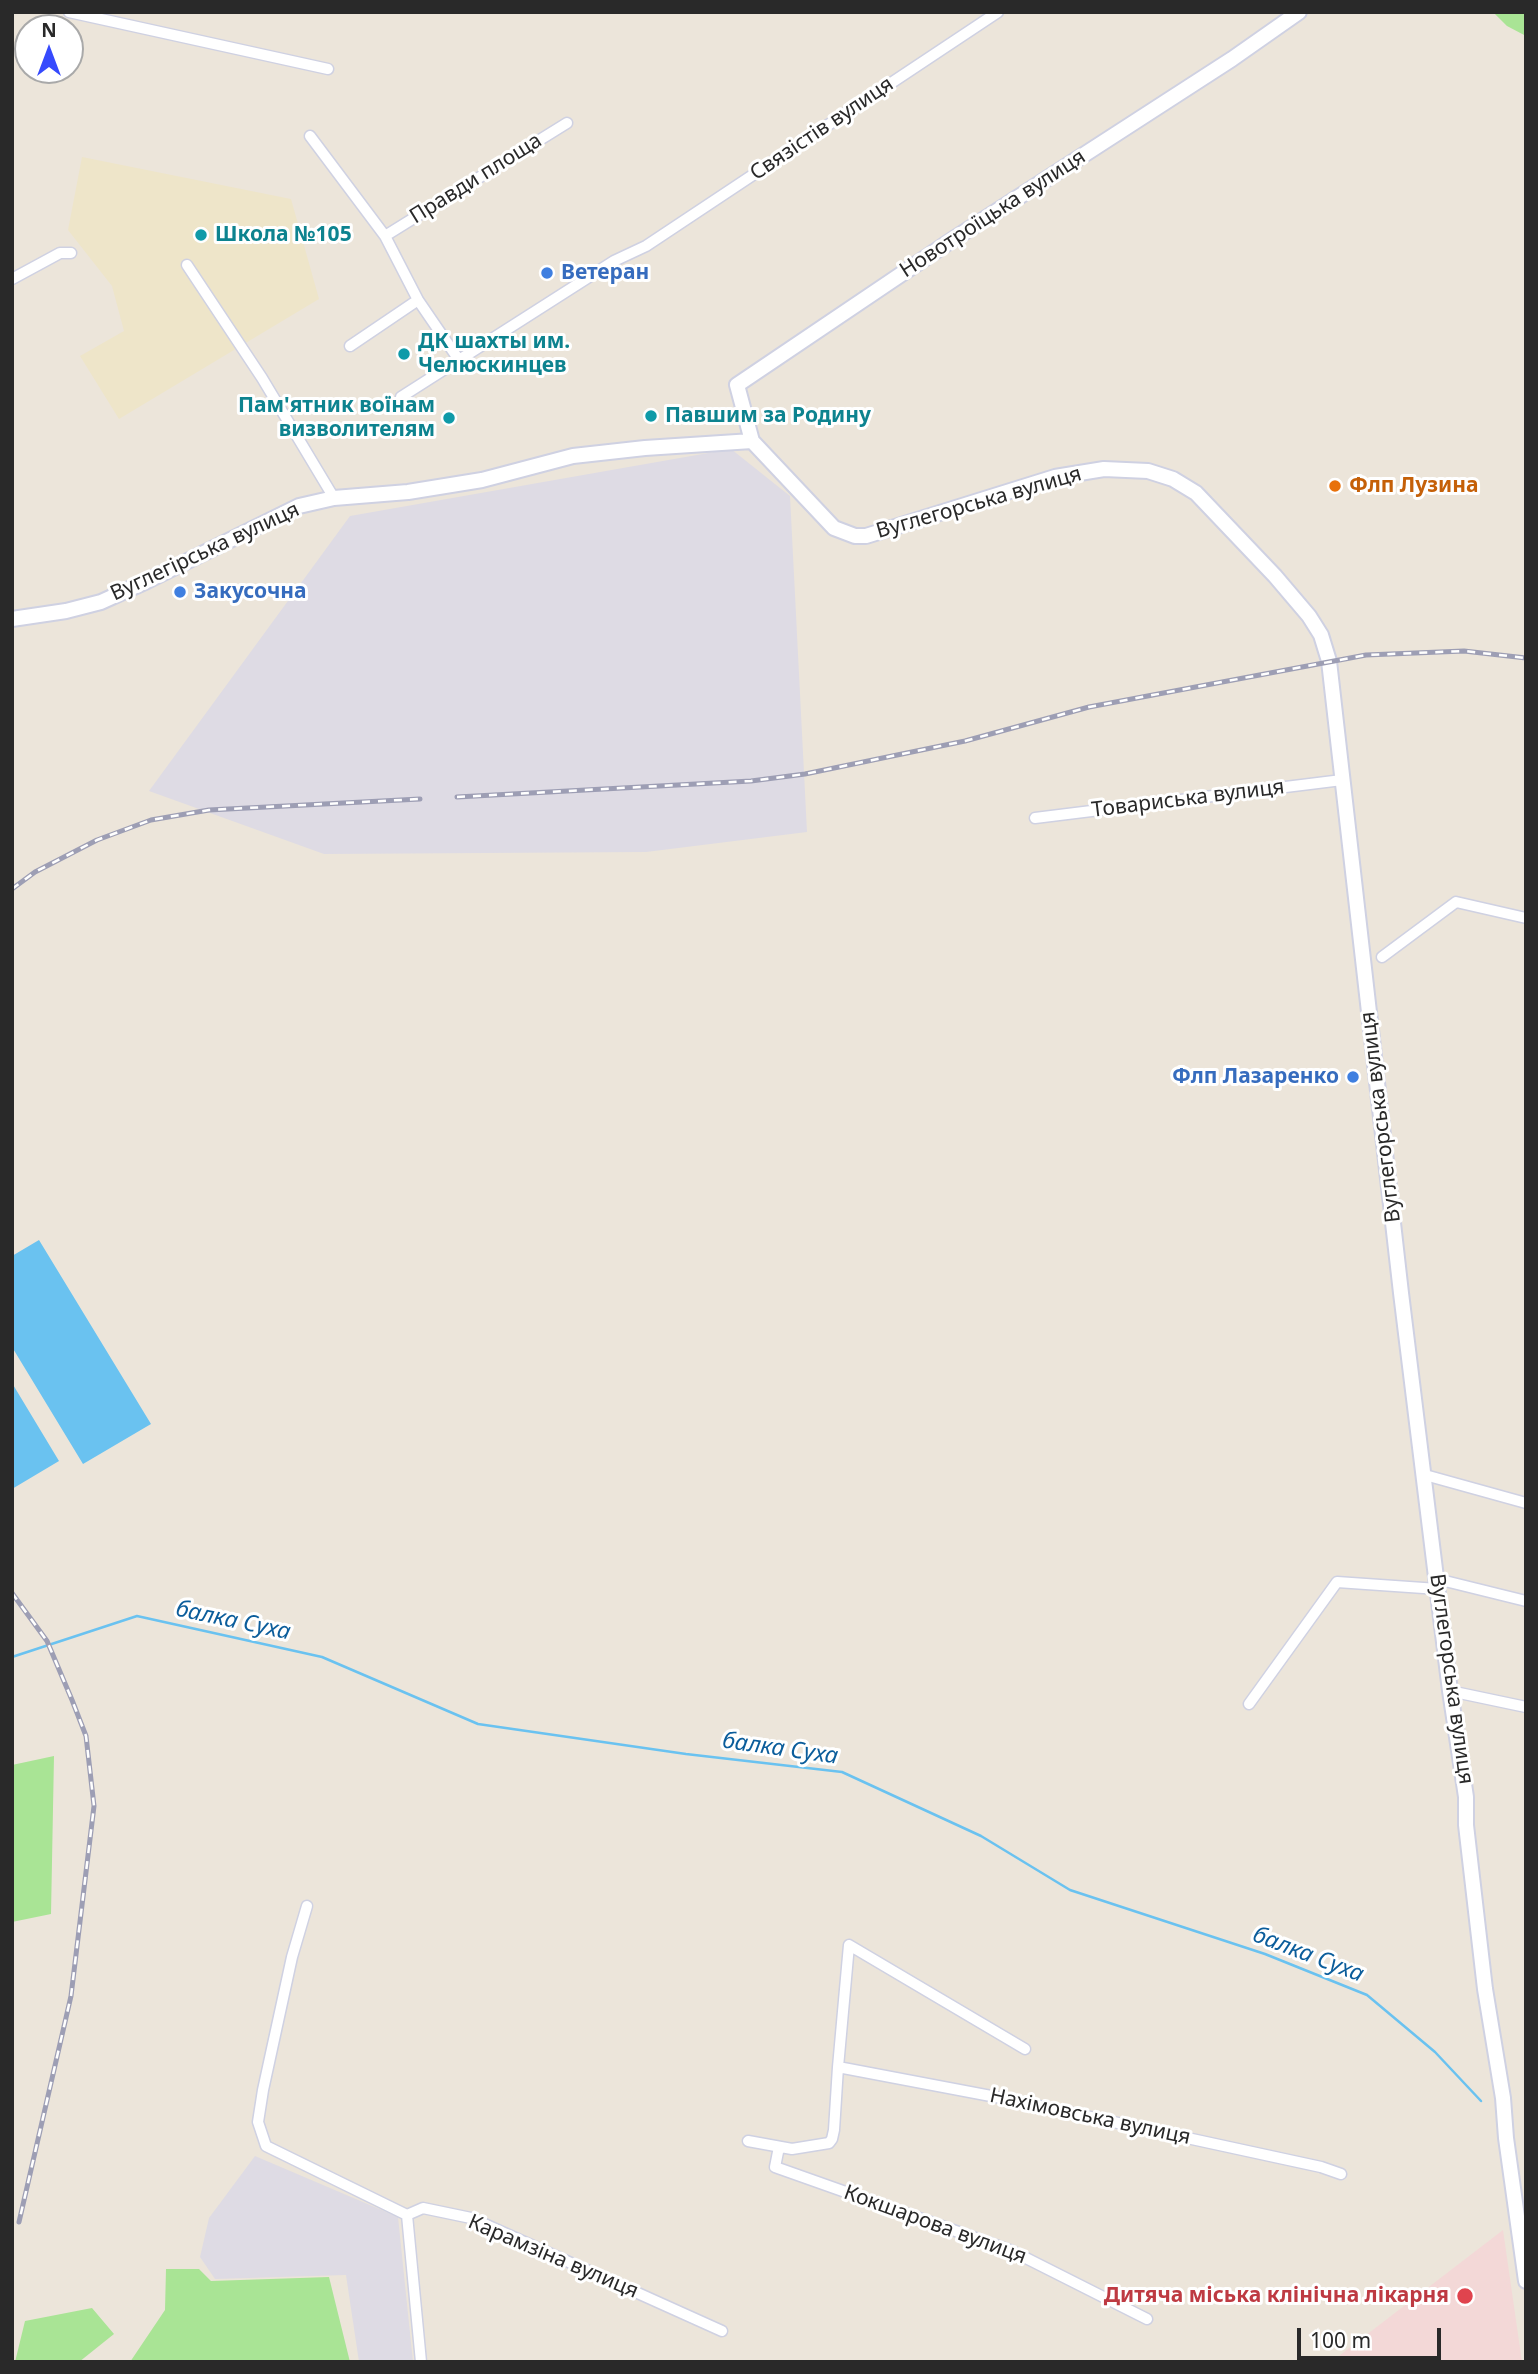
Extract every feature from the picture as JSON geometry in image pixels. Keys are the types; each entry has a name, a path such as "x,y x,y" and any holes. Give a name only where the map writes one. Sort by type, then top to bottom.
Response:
{"main road":[{"name":"Новотроїцька вулиця","path":"752,441 737,385 949,242 1232,59 1299,12"},
{"name":"Вуглегірська вулиця","path":"12,619 66,611 102,601 299,506 334,498 408,492 482,480 573,457 752,441"},
{"name":"Вуглегорська вулиця","path":"752,441 834,528 855,536 881,532 1055,477 1104,468 1148,471 1172,479 1196,493 1309,615 1321,635 1329,661 1401,1293 1450,1691 1466,1797 1466,1825 1484,1975 1526,2281"}],"street":[{"path":"69,12 328,69"},
{"name":"Связістів вулиця","path":"459,360 614,261 646,246 998,12"},
{"name":"Правди площа","path":"385,236 567,123"},
{"path":"310,136 385,236 418,300 459,360 401,397"},
{"path":"12,279 60,253 71,253"},
{"path":"187,265 262,378 334,498"},
{"path":"350,346 418,300"},
{"name":"Товариська вулиця","path":"1035,818 1342,780"},
{"path":"1382,957 1456,902 1526,918"},
{"path":"1425,1475 1526,1503"},
{"path":"1249,1704 1337,1582 1438,1584 1526,1601"},
{"path":"1450,1691 1526,1707"},
{"path":"307,1906 292,1957 258,2122 266,2146 407,2215 421,2362"},
{"path":"748,2141 792,2149 823,2145 832,2138 849,1945 1025,2049"},
{"name":"Нахімовська вулиця","path":"838,2067 1012,2099 1321,2167 1341,2174"},
{"name":"Кокшарова вулиця","path":"779,2147 775,2167 1012,2251 1146,2319"},
{"name":"Карамзіна вулиця","path":"407,2215 423,2208 471,2218 722,2331"}],"shaded area":[{"path":"82,157 291,199 319,299 119,419 80,356 124,331 112,286 68,230"},
{"path":"731,449 790,496 807,832 646,852 324,854 149,791 350,516"},
{"path":"255,2156 398,2217 413,2362 359,2362 346,2275 215,2279 200,2257 209,2218"},
{"name":"Дитяча міська клінічна лікарня","path":"1503,2230 1522,2362 1331,2362"}],"green space":[{"path":"1493,12 1526,12 1526,36 1507,26"},
{"path":"54,1756 51,1914 12,1922 12,1765"},
{"path":"166,2269 199,2269 211,2281 329,2277 350,2362 130,2362 165,2310"},
{"path":"92,2308 114,2334 79,2362 15,2362 25,2321"}],"water":[{"path":"39,1240 151,1424 83,1464 12,1347 12,1256"},
{"path":"12,1383 59,1461 12,1489"}],"waterway":[{"name":"балка Суха","path":"12,1657 137,1616 322,1657 478,1724 686,1754 842,1772 981,1836 1070,1890 1265,1954 1367,1995 1435,2052 1481,2101"}],"railway":[{"path":"457,797 751,781 805,774 965,741 1089,707 1366,655 1464,651 1526,658"},
{"path":"12,889 35,872 97,840 151,820 209,810 420,799"},
{"path":"12,1593 47,1641 86,1736 94,1806 71,1996 19,2222"}],"place":[{"name":"Школа №105","path":"201,235"},
{"name":"Ветеран","path":"547,273"},
{"name":"ДК шахты им. Челюскинцев","path":"404,354"},
{"name":"Павшим за Родину","path":"651,416"},
{"name":"Пам'ятник воїнам визволителям","path":"449,418"},
{"name":"Флп Лузина","path":"1335,486"},
{"name":"Закусочна","path":"180,592"},
{"name":"Флп Лазаренко","path":"1353,1077"},
{"name":"Дитяча міська клінічна лікарня","path":"1465,2296"}]}
